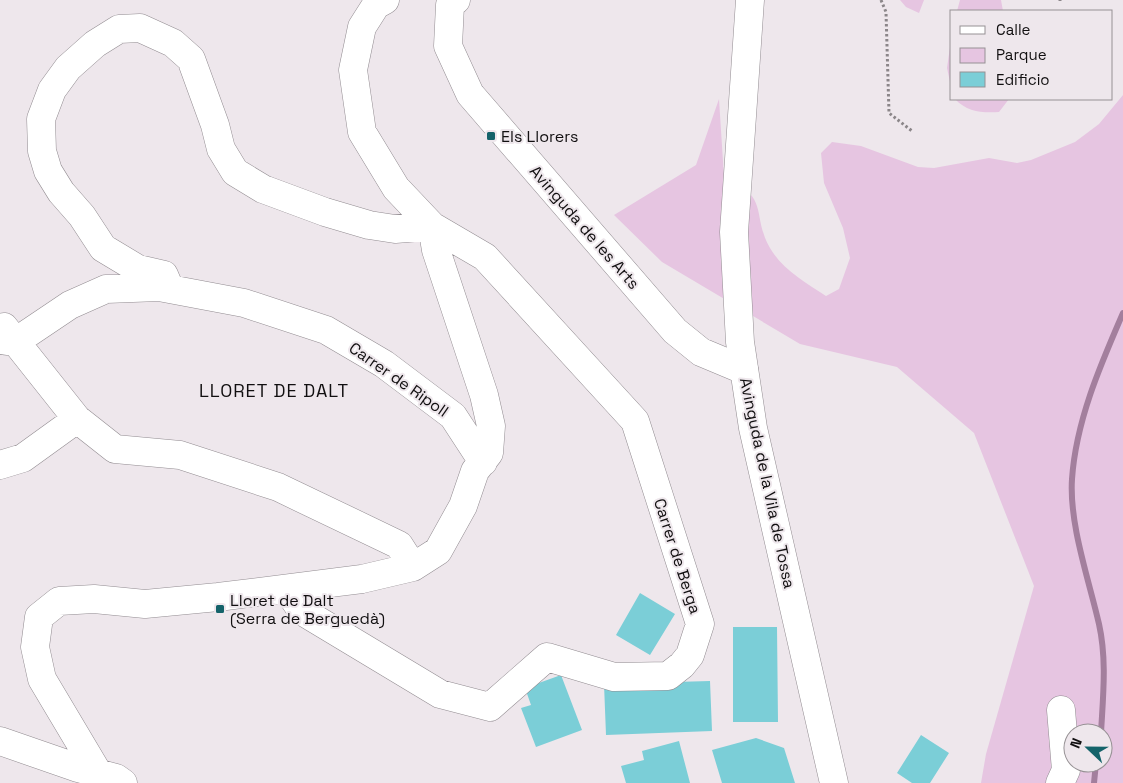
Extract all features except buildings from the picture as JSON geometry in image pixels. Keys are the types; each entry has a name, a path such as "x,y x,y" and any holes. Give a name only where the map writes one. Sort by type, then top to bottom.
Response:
{"street":[{"path":"98,773 42,679 35,647 39,617 59,601 94,599 145,604 362,580 413,567 438,551 463,506 475,471 489,453 491,426 484,395 436,250 432,226 396,188 362,132 353,70 362,27 376,4 385,0"},
{"name":"Avinguda de la Vila de Tossa","path":"750,0 734,232 736,290 744,370 753,428 834,783"},
{"name":"Avinguda de les Arts","path":"447,2 448,46 470,94 675,331 701,352 744,370"},
{"path":"170,289 164,276 138,269 103,248 82,216 53,178 42,151 40,119 52,90 74,62 95,44 119,29 140,28 173,44 191,60 215,125 221,149 235,172 263,189 325,212 369,225 395,229 432,226"},
{"name":"Carrer de Berga","path":"287,589 302,611 440,694 490,707 547,657 614,677 668,676 682,665 690,655 700,624 635,422 485,257 432,226"},
{"name":"Carrer de Ripoll","path":"5,335 106,289 159,287 244,303 326,330 384,364 453,416 483,462"},
{"path":"5,335 77,420 115,449 180,455 278,487 399,545 413,567"},
{"path":"0,465 23,458 77,420"},
{"path":"1060,783 1066,770 1061,710"},
{"path":"0,741 64,774 98,773 116,778 122,783"}],"path":[{"path":"881,0 886,12 889,113 912,131"}],"green space":[{"path":"900,0 924,0 919,13 906,7"},
{"path":"960,0 1001,0 1003,10 957,10"},
{"path":"950,47 950,82 947,68"},
{"path":"1123,95 1123,783 981,783 986,754 1034,586 974,433 897,367 800,344 662,262 614,215 696,165 719,99 724,177 739,184 754,200 758,208 764,236 781,263 826,296 839,289 850,258 843,228 824,183 821,153 832,142 861,146 918,167 934,168 989,158 1017,163 1031,160 1075,142 1099,124"},
{"path":"956,100 1008,100 999,112 981,112 965,107"}],"waterway":[{"path":"1102,723 1104,678 1103,651 1099,624 1077,533 1072,496 1072,479 1078,436 1090,394 1123,313"},
{"path":"1094,783 1095,773"}],"place":[{"name":"Els Llorers","path":"491,136"},
{"name":"Lloret de Dalt (Serra de Berguedà)","path":"220,609"}],"district":[{"name":"LLORET DE DALT","path":"274,391"}]}
